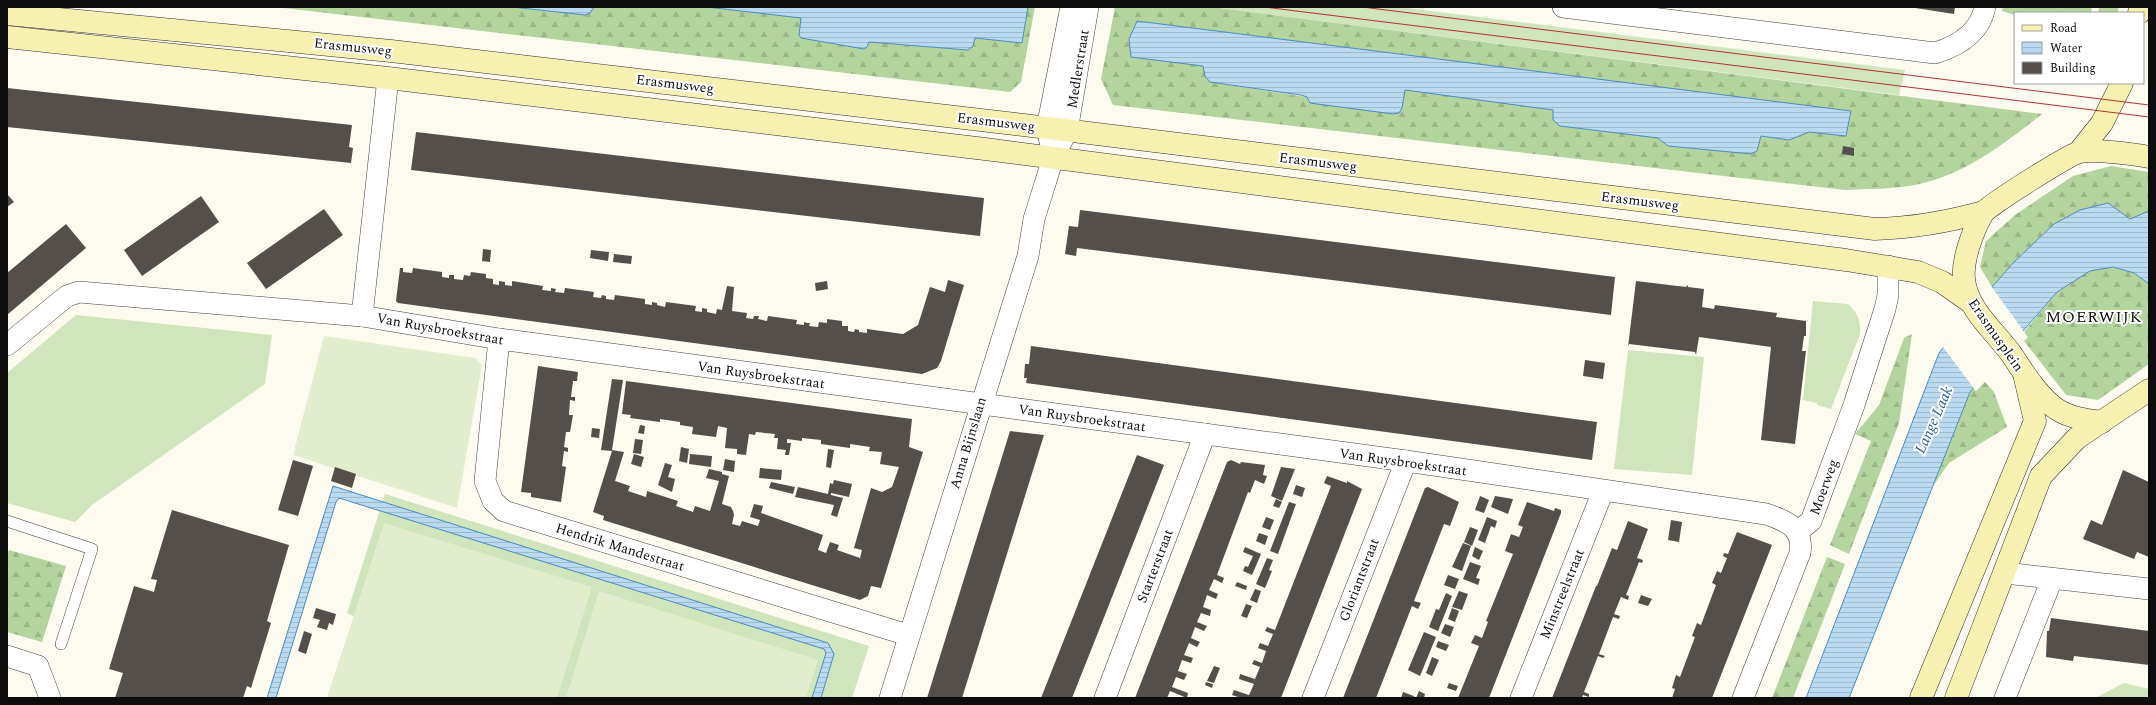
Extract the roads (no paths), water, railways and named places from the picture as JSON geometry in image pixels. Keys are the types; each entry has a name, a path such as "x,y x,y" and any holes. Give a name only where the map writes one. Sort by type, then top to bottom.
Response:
{"main road":[{"name":"Erasmusweg","path":"7,14 391,51 1875,229 1904,228 1949,222 1983,212"},
{"name":"Erasmusweg","path":"7,37 388,78 1053,158 1888,266 1918,272 1942,282 1969,301"},
{"path":"1983,212 2037,176 2079,152 2102,123 2122,84"},
{"path":"2079,152 2131,153 2149,157"},
{"name":"Erasmusplein","path":"1983,212 1966,256 1964,280 1969,301 2011,355 2025,378 2058,410 2079,418 2102,422"},
{"path":"1921,698 2034,421 2025,378"},
{"path":"1956,698 2041,476 2077,438 2149,390"}],"street":[{"name":"Medlerstraat","path":"1057,130 1071,7"},
{"name":"Medlerstraat","path":"1057,130 1088,7"},
{"path":"1563,7 1935,53 1963,41 1977,27 1985,7"},
{"name":"Van Ruysbroekstraat","path":"362,316 388,78"},
{"name":"Anna Bijnslaan","path":"890,698 908,635 980,404 1028,256 1034,219 1053,158 1057,130"},
{"name":"Moerweg","path":"1798,532 1811,521 1854,404 1885,309 1888,296 1888,266"},
{"name":"Van Ruysbroekstraat","path":"7,345 67,296 79,292 362,316 499,339 1406,461 1766,514 1783,520 1798,532"},
{"name":"Hendrik Mandestraat","path":"499,339 485,482 493,500 504,511 908,635"},
{"name":"Starterstraat","path":"1105,698 1205,434"},
{"name":"Gloriantstraat","path":"1313,698 1406,461"},
{"name":"Minstreelstraat","path":"1521,698 1603,491"},
{"path":"1743,698 1800,553 1802,541 1798,532"},
{"path":"2005,573 2149,589"},
{"path":"2005,698 2052,579"},
{"path":"7,656 38,666 50,698"}],"lane":[{"path":"7,521 92,549 61,644"}],"water":[{"path":"512,7 594,7 590,13 585,15"},
{"path":"707,7 1028,7 1022,43 975,38 973,46 968,50 869,42 867,47 864,49 801,38 799,35 801,18"},
{"path":"1137,21 1851,111 1846,136 1809,132 1789,140 1761,136 1757,151 1751,154 1668,146 1658,138 1560,126 1553,120 1553,110 1405,90 1402,108 1399,113 1393,114 1310,103 1307,97 1301,95 1210,82 1205,76 1203,66 1131,57 1129,39"},
{"name":"Lange Laak","path":"2108,203 2130,219 2149,211 2149,284 2134,273 2113,267 2090,271 2057,292 1970,392 1849,698 1806,698 1939,353 2014,262 2054,224 2080,210"},
{"path":"333,486 828,643 834,654 821,698 812,698 826,653 824,649 339,498 336,502 276,698 267,698"}],"tram line":[{"path":"1264,7 2149,117"},
{"path":"1362,7 2149,105"}],"district":[{"name":"MOERWIJK","path":"2094,317"}]}
